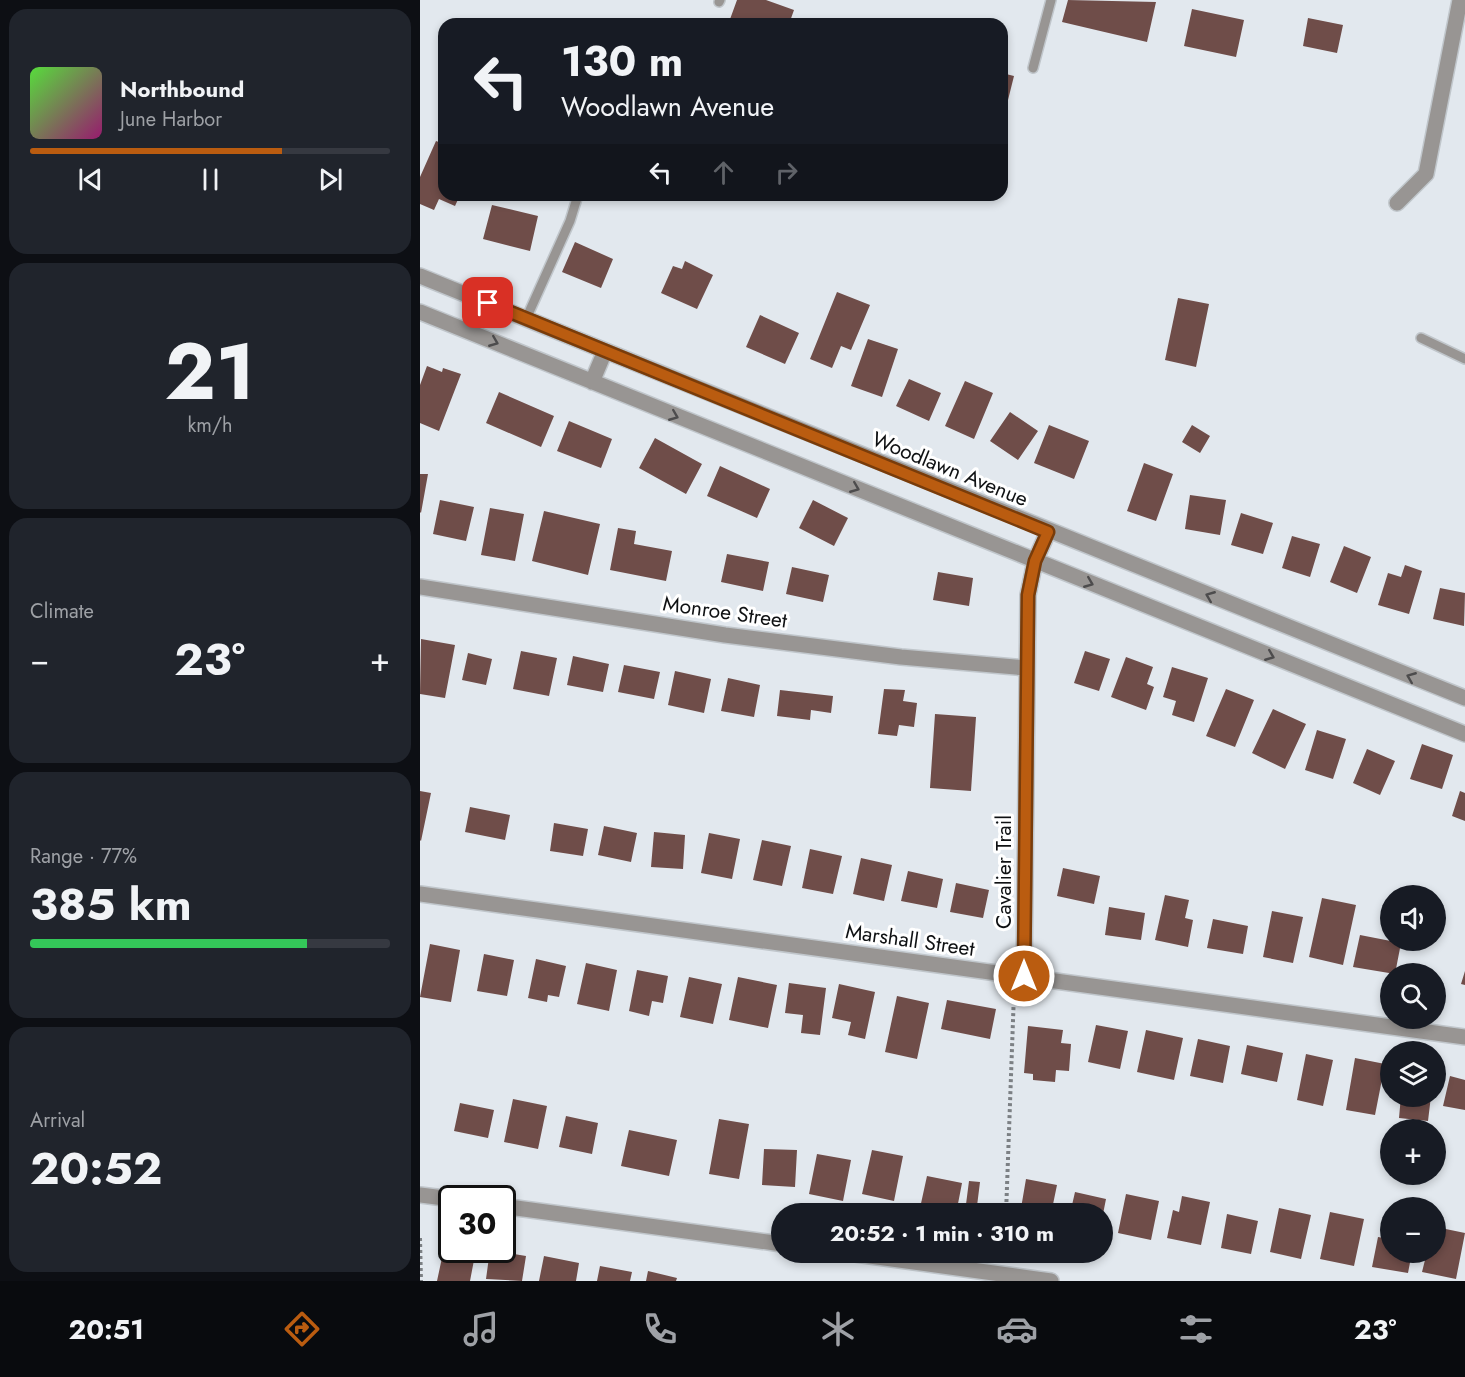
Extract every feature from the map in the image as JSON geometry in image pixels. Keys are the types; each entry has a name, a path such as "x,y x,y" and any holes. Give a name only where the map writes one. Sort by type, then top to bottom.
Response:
{"street":[{"path":"1397,203 1426,174 1460,0"},
{"name":"Woodlawn Avenue","path":"420,276 1048,532 1465,698"},
{"path":"420,312 1465,734"},
{"path":"591,382 605,351"},
{"name":"Cavalier Trail","path":"1024,976 1028,595 1035,561 1048,532"},
{"name":"Monroe Street","path":"420,587 725,635 901,657 1026,668"},
{"name":"Marshall Street","path":"420,894 1465,1037"},
{"path":"420,1195 438,1197"},
{"path":"516,1208 771,1243"},
{"path":"921,1263 1051,1281"}],"lane":[{"path":"1033,68 1051,0"},
{"path":"526,319 570,221 576,201"},
{"path":"1421,338 1465,359"}],"path":[{"path":"1006,1203 1012,997 1024,976"},
{"path":"420,1238 421,1281"}],"building":[{"path":"737,0 766,0 794,10 791,18 730,18"},
{"path":"1068,0 1156,2 1147,42 1062,22"},
{"path":"1192,9 1244,20 1236,57 1184,46"},
{"path":"1308,18 1343,25 1337,53 1303,46"},
{"path":"1008,74 1014,76 1008,100"},
{"path":"436,141 438,142 438,201 434,210 420,204 420,177"},
{"path":"444,201 457,201 455,206"},
{"path":"492,205 538,216 530,251 483,239"},
{"path":"575,242 613,259 601,288 562,272"},
{"path":"685,261 713,275 697,309 661,293 673,266 682,269"},
{"path":"837,292 870,305 851,350 841,346 832,368 810,359"},
{"path":"1178,298 1209,304 1196,367 1165,360"},
{"path":"760,315 799,333 785,364 746,347"},
{"path":"868,339 898,349 882,397 851,386"},
{"path":"427,366 442,372 443,368 461,374 439,431 420,423 420,385"},
{"path":"909,379 941,393 929,421 896,406"},
{"path":"965,381 993,393 974,439 945,426"},
{"path":"499,392 554,416 541,447 486,423"},
{"path":"1010,412 1038,431 1018,460 990,441"},
{"path":"569,421 612,439 601,468 557,451"},
{"path":"1049,425 1089,441 1074,479 1034,463"},
{"path":"1192,425 1210,436 1200,453 1182,442"},
{"path":"655,438 702,464 686,494 639,468"},
{"path":"1144,463 1173,474 1156,521 1127,511"},
{"path":"720,466 770,489 757,518 707,496"},
{"path":"420,474 428,474 421,513 420,512"},
{"path":"1190,495 1226,500 1220,535 1185,529"},
{"path":"440,500 474,507 466,541 433,534"},
{"path":"813,500 848,518 834,546 799,528"},
{"path":"490,508 524,514 515,561 481,555"},
{"path":"544,511 600,524 588,575 532,561"},
{"path":"1241,513 1273,523 1263,554 1231,545"},
{"path":"618,528 636,531 634,544 672,551 666,581 610,570"},
{"path":"1292,536 1320,544 1310,577 1282,568"},
{"path":"1344,546 1371,557 1357,593 1330,582"},
{"path":"727,554 769,562 763,591 721,582"},
{"path":"1405,565 1422,571 1409,614 1378,605 1388,573 1401,577"},
{"path":"792,567 829,575 823,602 786,594"},
{"path":"938,572 973,578 969,606 933,600"},
{"path":"1440,588 1465,593 1464,626 1433,619"},
{"path":"421,639 455,645 445,698 420,694"},
{"path":"521,651 557,658 549,696 513,689"},
{"path":"1085,651 1110,659 1099,691 1074,683"},
{"path":"468,653 492,659 486,685 462,680"},
{"path":"573,656 609,664 603,692 567,685"},
{"path":"1126,657 1153,667 1147,684 1154,687 1146,710 1111,697"},
{"path":"624,665 660,672 654,699 618,692"},
{"path":"1172,667 1208,678 1194,722 1172,715 1176,701 1163,697"},
{"path":"675,671 711,679 704,713 668,705"},
{"path":"728,678 760,685 754,717 721,711"},
{"path":"884,689 905,690 903,701 917,703 914,727 899,725 897,736 878,734"},
{"path":"1226,689 1254,700 1235,747 1206,736"},
{"path":"780,690 833,696 831,713 811,710 810,720 777,716"},
{"path":"1273,709 1306,724 1285,769 1252,753"},
{"path":"935,714 976,717 971,791 930,788"},
{"path":"1317,730 1346,739 1333,779 1305,770"},
{"path":"1422,744 1453,755 1442,789 1410,779"},
{"path":"1367,749 1395,761 1380,795 1353,783"},
{"path":"420,791 431,793 421,841 420,840"},
{"path":"1460,791 1465,793 1465,821 1452,816"},
{"path":"470,807 510,815 505,840 465,832"},
{"path":"554,823 588,829 583,856 550,851"},
{"path":"604,826 637,833 631,862 598,855"},
{"path":"654,832 685,835 683,869 651,867"},
{"path":"709,833 740,839 732,879 701,873"},
{"path":"762,840 791,846 782,886 753,880"},
{"path":"810,849 842,856 833,894 802,888"},
{"path":"861,858 892,865 884,901 853,894"},
{"path":"1063,868 1100,876 1094,904 1057,896"},
{"path":"908,871 943,879 937,908 901,901"},
{"path":"956,883 989,890 983,918 950,912"},
{"path":"1165,895 1189,900 1185,918 1193,920 1188,947 1155,940"},
{"path":"1322,898 1356,905 1343,965 1309,957"},
{"path":"1109,907 1145,913 1141,940 1105,935"},
{"path":"1272,911 1303,917 1293,963 1263,957"},
{"path":"1213,919 1248,926 1243,954 1207,948"},
{"path":"1360,935 1380,939 1380,951 1399,951 1397,963 1380,963 1380,972 1353,967"},
{"path":"430,944 460,950 451,1002 420,997"},
{"path":"484,954 514,960 507,996 477,991"},
{"path":"536,959 566,966 559,997 548,995 547,1002 528,998"},
{"path":"586,963 617,970 609,1011 577,1004"},
{"path":"637,970 668,976 663,1003 652,1001 649,1016 629,1011"},
{"path":"1465,971 1465,985 1461,984"},
{"path":"689,977 722,984 713,1024 680,1017"},
{"path":"738,977 777,985 768,1028 729,1020"},
{"path":"789,983 826,988 820,1035 801,1033 803,1015 785,1013"},
{"path":"839,984 875,992 865,1039 848,1035 851,1022 832,1018"},
{"path":"897,996 929,1003 917,1059 885,1052"},
{"path":"947,1000 996,1009 990,1039 941,1029"},
{"path":"1096,1025 1128,1031 1120,1069 1088,1062"},
{"path":"1028,1026 1063,1030 1061,1043 1071,1044 1069,1071 1056,1070 1055,1082 1033,1080 1033,1074 1024,1073"},
{"path":"1146,1030 1183,1038 1174,1080 1137,1072"},
{"path":"1198,1039 1230,1046 1223,1083 1190,1076"},
{"path":"1247,1045 1283,1053 1277,1082 1241,1074"},
{"path":"1306,1054 1333,1060 1323,1106 1297,1100"},
{"path":"1355,1058 1380,1063 1380,1090 1375,1115 1346,1110"},
{"path":"1450,1076 1465,1080 1465,1110 1446,1107"},
{"path":"513,1099 547,1106 538,1149 504,1142"},
{"path":"460,1103 494,1110 488,1138 454,1131"},
{"path":"1400,1107 1430,1107 1428,1119 1399,1118"},
{"path":"566,1116 598,1123 592,1154 559,1147"},
{"path":"719,1119 749,1124 739,1179 709,1174"},
{"path":"629,1130 677,1140 669,1176 621,1166"},
{"path":"764,1149 797,1150 795,1187 762,1185"},
{"path":"872,1150 903,1156 894,1201 862,1194"},
{"path":"817,1154 851,1160 843,1201 809,1194"},
{"path":"927,1176 962,1183 958,1203 921,1203"},
{"path":"1026,1179 1057,1185 1053,1203 1022,1203"},
{"path":"969,1181 980,1182 977,1203 966,1203"},
{"path":"1075,1192 1106,1199 1105,1203 1072,1203"},
{"path":"1126,1194 1159,1201 1151,1240 1118,1233"},
{"path":"1182,1196 1210,1202 1201,1245 1167,1238 1173,1210 1179,1212"},
{"path":"1279,1208 1311,1215 1301,1259 1270,1252"},
{"path":"1330,1212 1364,1219 1354,1266 1320,1259"},
{"path":"1227,1214 1258,1221 1251,1254 1221,1248"},
{"path":"1446,1229 1465,1233 1456,1279 1422,1272 1424,1263 1446,1263"},
{"path":"1378,1237 1380,1237 1380,1263 1410,1263 1408,1273 1372,1267"},
{"path":"516,1254 526,1256 522,1281 486,1279 488,1263 516,1263"},
{"path":"544,1256 579,1263 576,1281 539,1281"},
{"path":"441,1263 473,1263 470,1281 437,1281"},
{"path":"600,1266 632,1272 630,1281 597,1281"},
{"path":"648,1271 677,1278 676,1281 646,1281"}],"route":[{"path":"488,303 1048,532 1035,561 1028,595 1024,976"}]}
